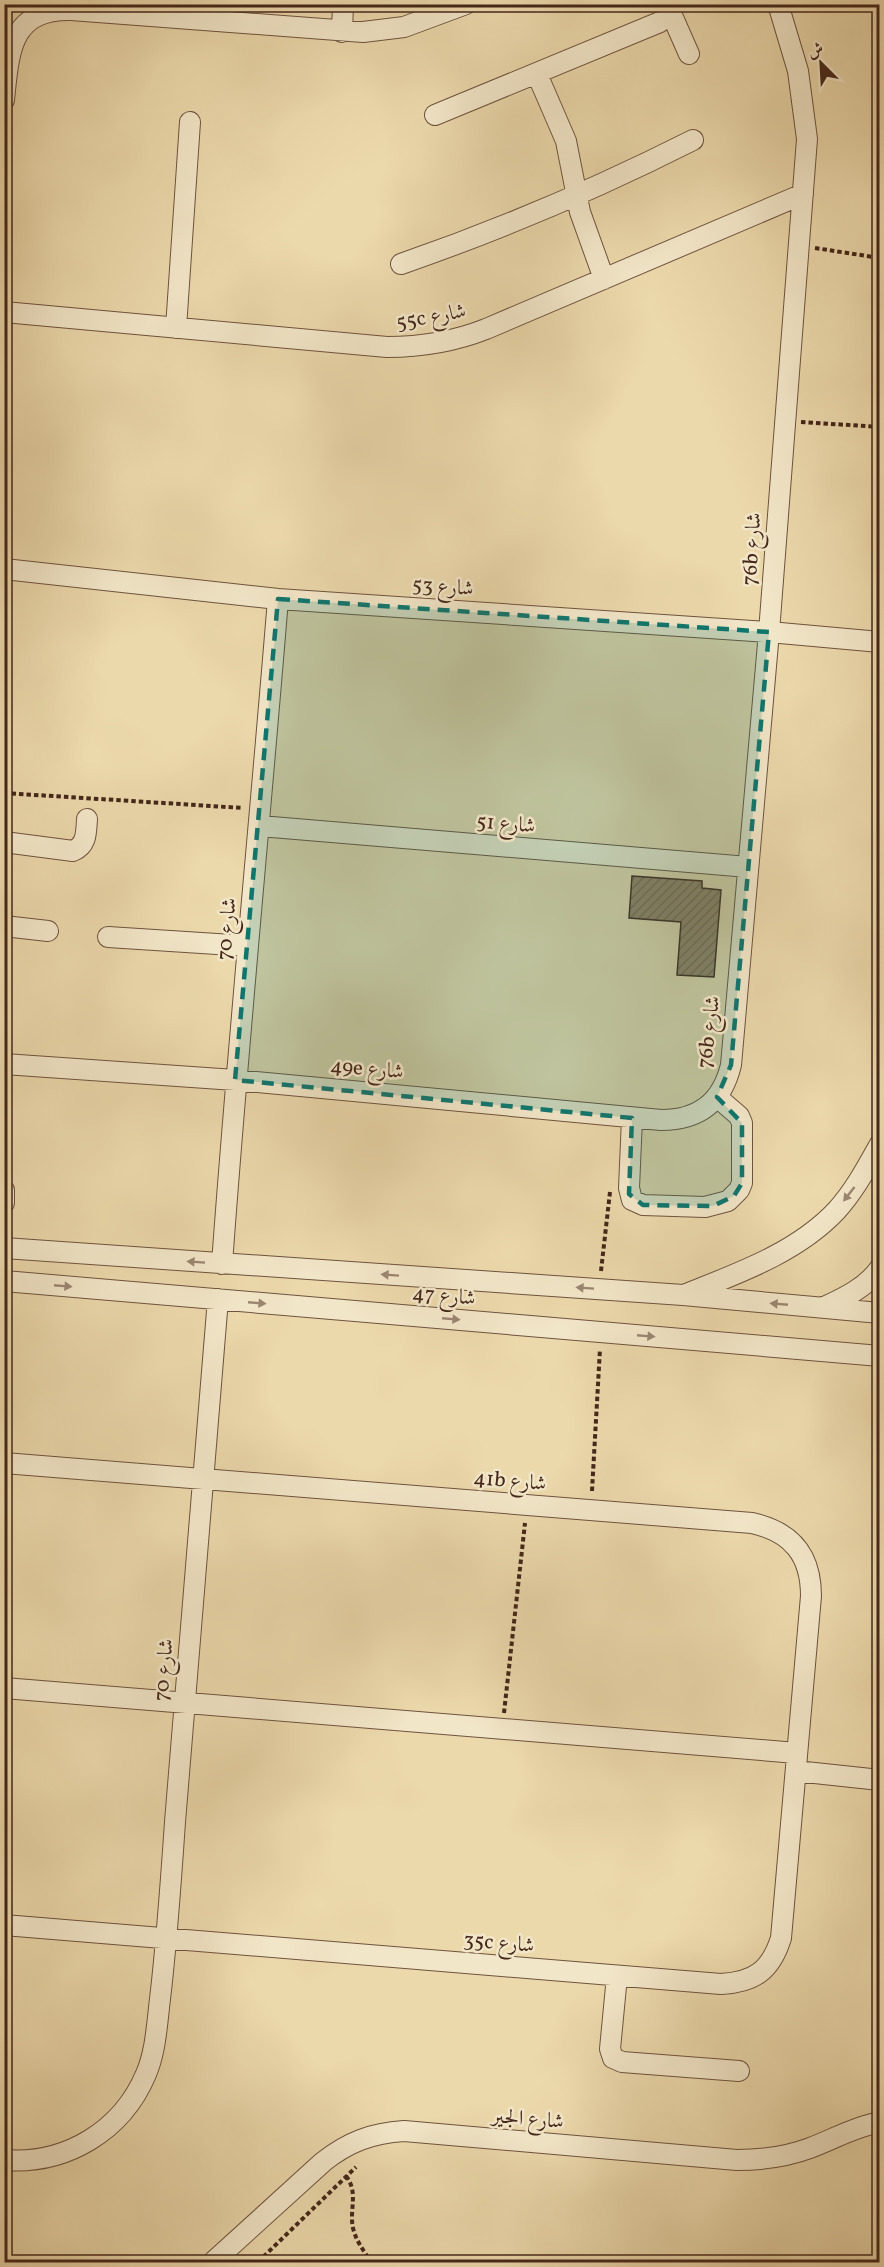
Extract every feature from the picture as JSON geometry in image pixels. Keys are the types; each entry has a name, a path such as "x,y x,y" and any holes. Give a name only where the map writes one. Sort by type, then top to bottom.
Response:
{"street":[{"path":"342,32 343,4"},
{"path":"4,100 10,54 16,36 25,25 46,12 71,10 363,32 404,27 466,4"},
{"name":"76b شارع","path":"717,1097 724,1088 731,1065 769,632 807,139 804,105 790,38 778,4"},
{"path":"435,115 537,74 663,13 689,54"},
{"path":"537,74 566,141 576,197 584,226 604,279"},
{"path":"176,328 190,122"},
{"path":"401,264 480,236 576,197 693,140"},
{"name":"55c شارع","path":"4,312 387,347 428,345 476,333 803,195"},
{"name":"شارع 53","path":"4,569 278,599 769,632 879,642"},
{"name":"شارع 70","path":"222,1264 235,1080 278,599"},
{"name":"شارع 51","path":"260,818 748,867"},
{"path":"4,842 73,851 86,839 87,819"},
{"path":"4,926 48,931"},
{"path":"108,937 248,946"},
{"name":"49e شارع","path":"4,1064 235,1080 662,1120 686,1118 708,1106 717,1097"},
{"path":"632,1118 629,1188 632,1200 643,1205 713,1206 728,1201 742,1183 742,1123 739,1116 717,1097"},
{"path":"683,1295 767,1259 818,1226 837,1210 857,1184 879,1144"},
{"path":"4,1190 4,1203"},
{"name":"شارع 47","path":"4,1248 683,1295 879,1313"},
{"path":"822,1308 846,1297 874,1276 879,1268"},
{"name":"شارع 47","path":"4,1281 879,1356"},
{"name":"شارع 70","path":"4,2160 42,2159 70,2151 95,2138 117,2120 134,2098 147,2072 154,2045 167,1939 184,1702 218,1299"},
{"name":"41b شارع","path":"4,1463 752,1523 780,1532 801,1553 808,1567 811,1581 796,1762"},
{"path":"4,1688 502,1728 796,1762 879,1780"},
{"name":"35c شارع","path":"4,1925 617,1976 721,1984 738,1983 766,1968 776,1954 781,1938 796,1762"},
{"path":"617,1976 610,2049 613,2058 622,2062 739,2071"},
{"name":"شارع الجير","path":"213,2262 323,2162 337,2151 369,2136 404,2131 756,2160 794,2154 845,2132 879,2122"}],"path":[{"path":"800,246 879,258"},
{"path":"786,420 879,427"},
{"path":"4,793 260,818"},
{"path":"599,1289 611,1186"},
{"path":"591,1510 601,1332"},
{"path":"502,1728 527,1505"},
{"path":"258,2262 356,2167"},
{"path":"346,2176 354,2190 353,2229 371,2262"}],"highlighted area":[{"path":"278,599 769,632 731,1065 717,1097 742,1123 742,1183 734,1196 713,1206 643,1205 629,1194 632,1118 235,1080"}],"building":[{"path":"632,876 702,881 702,888 721,890 714,977 677,975 681,922 629,918"}]}
